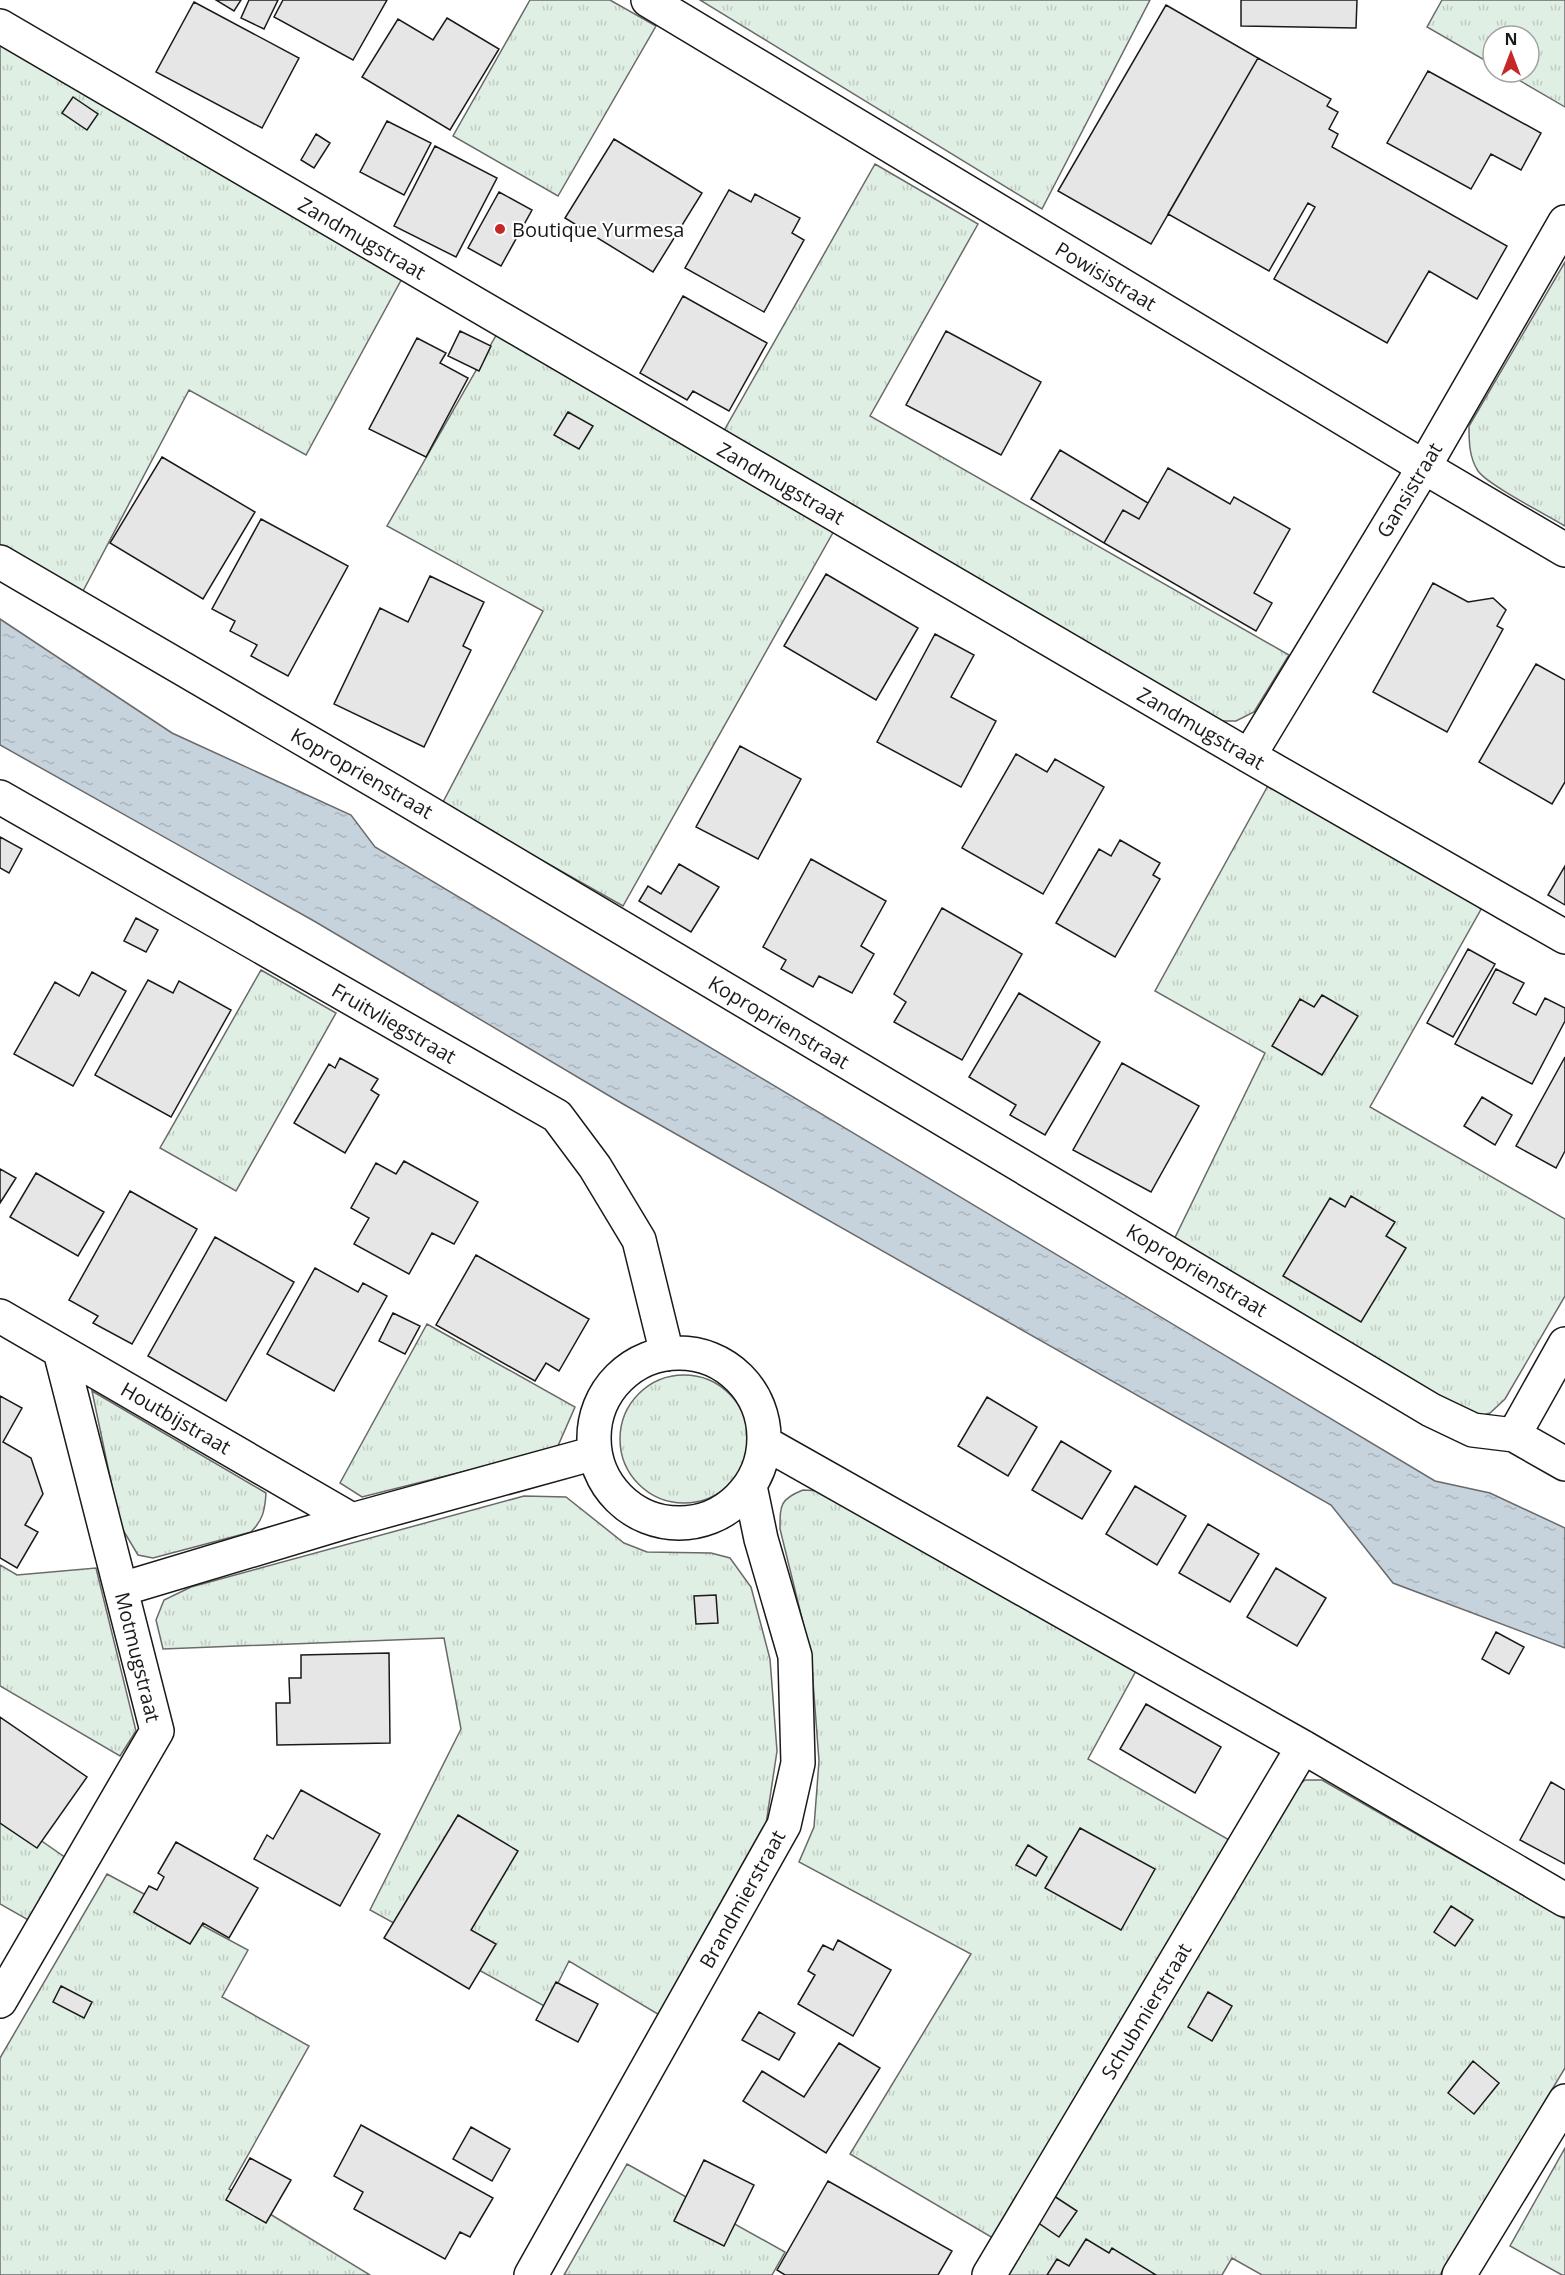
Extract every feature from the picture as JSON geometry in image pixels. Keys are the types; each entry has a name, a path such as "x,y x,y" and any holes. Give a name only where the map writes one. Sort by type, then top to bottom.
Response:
{"street":[{"name":"Powisistraat","path":"648,0 1565,550"},
{"name":"Zandmugstraat","path":"0,26 1249,756 1565,937"},
{"name":"Gansistraat","path":"1249,756 1424,467 1565,222"},
{"name":"Koproprienstraat","path":"0,562 394,792 1431,1410 1473,1430 1514,1435 1565,1464"},
{"name":"Fruitvliegstraat","path":"0,797 556,1116 595,1167 639,1240 667,1354"},
{"name":"Houtbijstraat","path":"0,1316 352,1520"},
{"path":"1514,1435 1565,1344"},
{"name":"Motmugstraat","path":"0,2001 157,1731 60,1351"},
{"path":"667,1354 692,1354 716,1361 737,1376 753,1395 762,1418 765,1443 760,1467 750,1486 730,1507 704,1519 676,1523 647,1516 623,1502 605,1479 595,1453 594,1431 599,1409 610,1389 625,1372 645,1360 667,1354"},
{"path":"765,1443 1303,1747 1565,1900"},
{"path":"122,1589 352,1520 595,1453"},
{"name":"Brandmierstraat","path":"531,2275 784,1825 798,1762 795,1656 761,1539 750,1486"},
{"name":"Schubmierstraat","path":"989,2275 1303,1747"},
{"path":"1459,2275 1565,2101"}],"green space":[{"path":"530,0 610,0 656,26 558,196 453,136"},
{"path":"700,0 1150,0 1042,209"},
{"path":"1442,0 1565,0 1565,107 1526,84 1541,84 1541,24 1481,24 1481,58 1427,27"},
{"path":"0,28 411,262 306,455 189,390 82,593 0,546"},
{"path":"875,164 978,224 870,416 1289,655 1254,712 1236,721 1217,721 721,436"},
{"path":"1565,262 1565,526 1505,492 1478,471 1471,455 1469,426"},
{"path":"498,332 835,529 623,906 442,804 543,611 387,526"},
{"path":"1270,782 1484,904 1370,1107 1565,1219 1565,1296 1505,1399 1490,1413 1468,1420 1166,1256 1265,1053 1155,991"},
{"path":"261,970 336,1013 236,1191 160,1148"},
{"path":"427,1324 575,1407 557,1448 362,1497 340,1483"},
{"path":"684,1375 709,1379 730,1393 744,1414 748,1439 744,1464 730,1485 709,1499 684,1503 659,1499 638,1485 624,1464 620,1439 624,1414 638,1393 659,1379"},
{"path":"92,1391 266,1493 263,1514 255,1528 251,1532 153,1558 138,1555 120,1525"},
{"path":"803,1490 823,1491 1137,1669 1088,1759 1238,1845 1003,2244 850,2154 971,1954 799,1862 814,1827 819,1761 811,1655 780,1529 780,1521 783,1504"},
{"path":"524,1496 566,1497 624,1543 647,1552 711,1553 730,1558 751,1587 770,1659 777,1751 766,1824 661,2016 569,1961 546,2007 370,1910 461,1729 444,1638 163,1649 156,1620 164,1600 191,1587"},
{"path":"0,1565 17,1575 96,1568 136,1731 120,1756 0,1686"},
{"path":"1305,1780 1322,1780 1565,1919 1565,2068 1440,2275 1262,2275 1232,2258 1222,2275 1007,2275 1292,1791"},
{"path":"0,1812 66,1858 30,1921 0,1904"},
{"path":"107,1874 248,1950 222,1997 309,2046 229,2189 370,2275 0,2275 0,2058"},
{"path":"1565,2148 1565,2275 1562,2275 1510,2246"},
{"path":"627,2164 785,2252 772,2275 564,2275"}],"water":[{"path":"0,619 172,733 351,815 375,847 1435,1481 1490,1493 1565,1528 1565,1648 1393,1583 1331,1505 623,1104 314,921 0,745"}],"building":[{"path":"216,0 241,0 234,11"},
{"path":"249,0 278,0 264,29 241,18"},
{"path":"283,0 387,0 353,60 274,17"},
{"path":"1241,0 1357,0 1356,28 1241,26"},
{"path":"194,2 299,58 262,128 156,72"},
{"path":"1166,5 1258,58 1151,244 1058,191"},
{"path":"447,18 499,49 450,130 362,77 398,19 433,40"},
{"path":"1258,58 1331,99 1327,106 1338,112 1329,129 1338,134 1332,147 1507,246 1477,299 1429,271 1387,343 1274,279 1315,207 1308,203 1269,271 1168,214"},
{"path":"1428,71 1541,133 1521,170 1491,154 1471,189 1387,143"},
{"path":"73,97 98,114 87,130 62,113"},
{"path":"387,121 431,143 404,195 360,172"},
{"path":"316,134 330,143 314,168 301,160"},
{"path":"614,139 702,193 653,272 565,218"},
{"path":"435,146 497,178 456,257 394,226"},
{"path":"729,190 751,202 755,194 800,218 792,233 804,240 764,312 685,268"},
{"name":"Boutique Yurmesa","path":"499,192 532,210 501,266 468,248"},
{"path":"683,296 767,343 729,411 693,391 687,400 640,373"},
{"path":"460,331 491,346 479,371 448,356"},
{"path":"946,331 1041,382 1001,455 906,405"},
{"path":"417,338 446,353 440,363 468,378 426,457 369,429"},
{"path":"568,412 593,426 579,449 554,435"},
{"path":"1060,450 1148,503 1139,519 1123,510 1104,543 1031,499"},
{"path":"162,457 255,512 203,599 110,543"},
{"path":"1168,468 1230,504 1234,497 1290,529 1254,593 1272,603 1256,631 1104,543 1123,510 1139,519"},
{"path":"261,519 348,566 288,676 251,656 257,645 230,631 235,621 212,609"},
{"path":"826,574 918,628 876,700 784,646"},
{"path":"430,576 484,602 463,646 471,650 424,747 334,704 380,608 408,622"},
{"path":"1433,583 1468,602 1493,598 1506,610 1497,626 1503,629 1447,732 1373,692"},
{"path":"935,634 974,655 951,697 996,721 961,787 877,742"},
{"path":"1536,664 1565,680 1565,782 1552,804 1479,762"},
{"path":"740,746 801,779 758,859 696,827"},
{"path":"1016,754 1047,772 1055,759 1104,787 1043,894 962,848"},
{"path":"0,837 22,849 9,873 0,868"},
{"path":"1120,840 1160,863 1153,875 1160,879 1115,957 1056,923 1099,849 1111,856"},
{"path":"811,859 886,901 861,946 874,954 852,993 819,976 813,987 781,969 786,960 763,947"},
{"path":"679,864 719,887 691,932 639,901 648,886 661,894"},
{"path":"1565,866 1565,905 1548,895"},
{"path":"942,908 1022,954 962,1060 894,1022 906,1002 894,994"},
{"path":"136,918 158,930 146,952 124,941"},
{"path":"1468,949 1495,964 1453,1037 1427,1023"},
{"path":"1496,969 1524,983 1513,1003 1536,1015 1545,998 1565,1008 1565,1021 1532,1084 1455,1044"},
{"path":"92,972 126,991 73,1086 14,1054 55,982 79,996"},
{"path":"148,980 173,993 179,981 231,1010 171,1117 95,1075"},
{"path":"1019,993 1100,1042 1045,1135 1010,1115 1016,1105 969,1077"},
{"path":"1322,995 1358,1016 1322,1075 1272,1046 1300,999 1314,1007"},
{"path":"1565,1057 1565,1151 1556,1168 1516,1146"},
{"path":"340,1058 378,1079 371,1090 379,1095 345,1153 294,1123 329,1064 335,1068"},
{"path":"1122,1063 1199,1106 1151,1192 1073,1150"},
{"path":"1482,1097 1512,1115 1495,1145 1464,1126"},
{"path":"404,1161 478,1202 454,1244 432,1233 409,1274 354,1244 369,1218 351,1208 376,1163 396,1174"},
{"path":"0,1169 16,1178 0,1203"},
{"path":"36,1173 104,1212 78,1256 10,1217"},
{"path":"130,1191 197,1229 132,1344 93,1323 98,1316 69,1300"},
{"path":"1351,1196 1395,1222 1386,1236 1406,1248 1361,1322 1283,1276 1330,1198 1345,1207"},
{"path":"215,1237 294,1282 226,1401 148,1356"},
{"path":"476,1255 589,1319 559,1371 546,1363 535,1381 436,1325"},
{"path":"315,1268 358,1292 363,1283 387,1296 334,1391 267,1354"},
{"path":"393,1313 420,1326 405,1354 379,1341"},
{"path":"0,1396 22,1408 3,1442 31,1458 43,1494 25,1525 38,1532 17,1568 0,1558"},
{"path":"987,1397 1037,1427 1008,1476 958,1446"},
{"path":"1061,1441 1111,1471 1082,1519 1032,1490"},
{"path":"1135,1486 1186,1516 1157,1565 1106,1534"},
{"path":"1208,1524 1259,1554 1230,1602 1179,1573"},
{"path":"1276,1568 1326,1598 1297,1646 1247,1617"},
{"path":"716,1595 718,1623 696,1624 694,1596"},
{"path":"1496,1632 1524,1647 1509,1674 1482,1659"},
{"path":"389,1653 390,1743 277,1745 276,1703 290,1703 289,1678 301,1678 301,1655"},
{"path":"1146,1704 1221,1747 1195,1793 1120,1749"},
{"path":"0,1717 87,1777 37,1848 0,1823"},
{"path":"1551,1782 1565,1790 1565,1864 1520,1840"},
{"path":"301,1790 380,1834 340,1906 254,1859 267,1835 273,1839"},
{"path":"458,1815 518,1851 471,1930 496,1944 469,1989 384,1938"},
{"path":"1080,1828 1155,1869 1121,1930 1045,1888"},
{"path":"176,1842 258,1888 229,1938 203,1923 190,1944 134,1912 149,1886 157,1890 164,1877 158,1873"},
{"path":"1028,1845 1047,1857 1036,1876 1016,1865"},
{"path":"1451,1906 1473,1920 1455,1946 1434,1932"},
{"path":"838,1940 891,1970 853,2036 798,2004 815,1975 808,1971 823,1945 833,1950"},
{"path":"556,1982 598,2004 578,2042 536,2020"},
{"path":"61,1986 92,2002 84,2018 53,2002"},
{"path":"1208,1992 1232,2006 1212,2041 1188,2027"},
{"path":"759,2012 795,2033 779,2060 742,2040"},
{"path":"839,2043 880,2068 826,2153 743,2101 762,2071 804,2097"},
{"path":"1473,2061 1499,2083 1474,2114 1448,2093"},
{"path":"361,2125 493,2198 470,2237 460,2232 445,2259 354,2209 363,2192 334,2176"},
{"path":"471,2127 510,2149 492,2181 453,2159"},
{"path":"250,2158 291,2180 266,2223 226,2200"},
{"path":"704,2160 754,2185 724,2246 674,2221"},
{"path":"828,2181 952,2251 938,2275 785,2275 777,2270"},
{"path":"1054,2196 1077,2211 1059,2237 1037,2222"},
{"path":"1086,2239 1109,2253 1112,2248 1156,2275 1047,2275 1057,2259 1069,2266"}],"place":[{"name":"Boutique Yurmesa","path":"500,229"}]}
